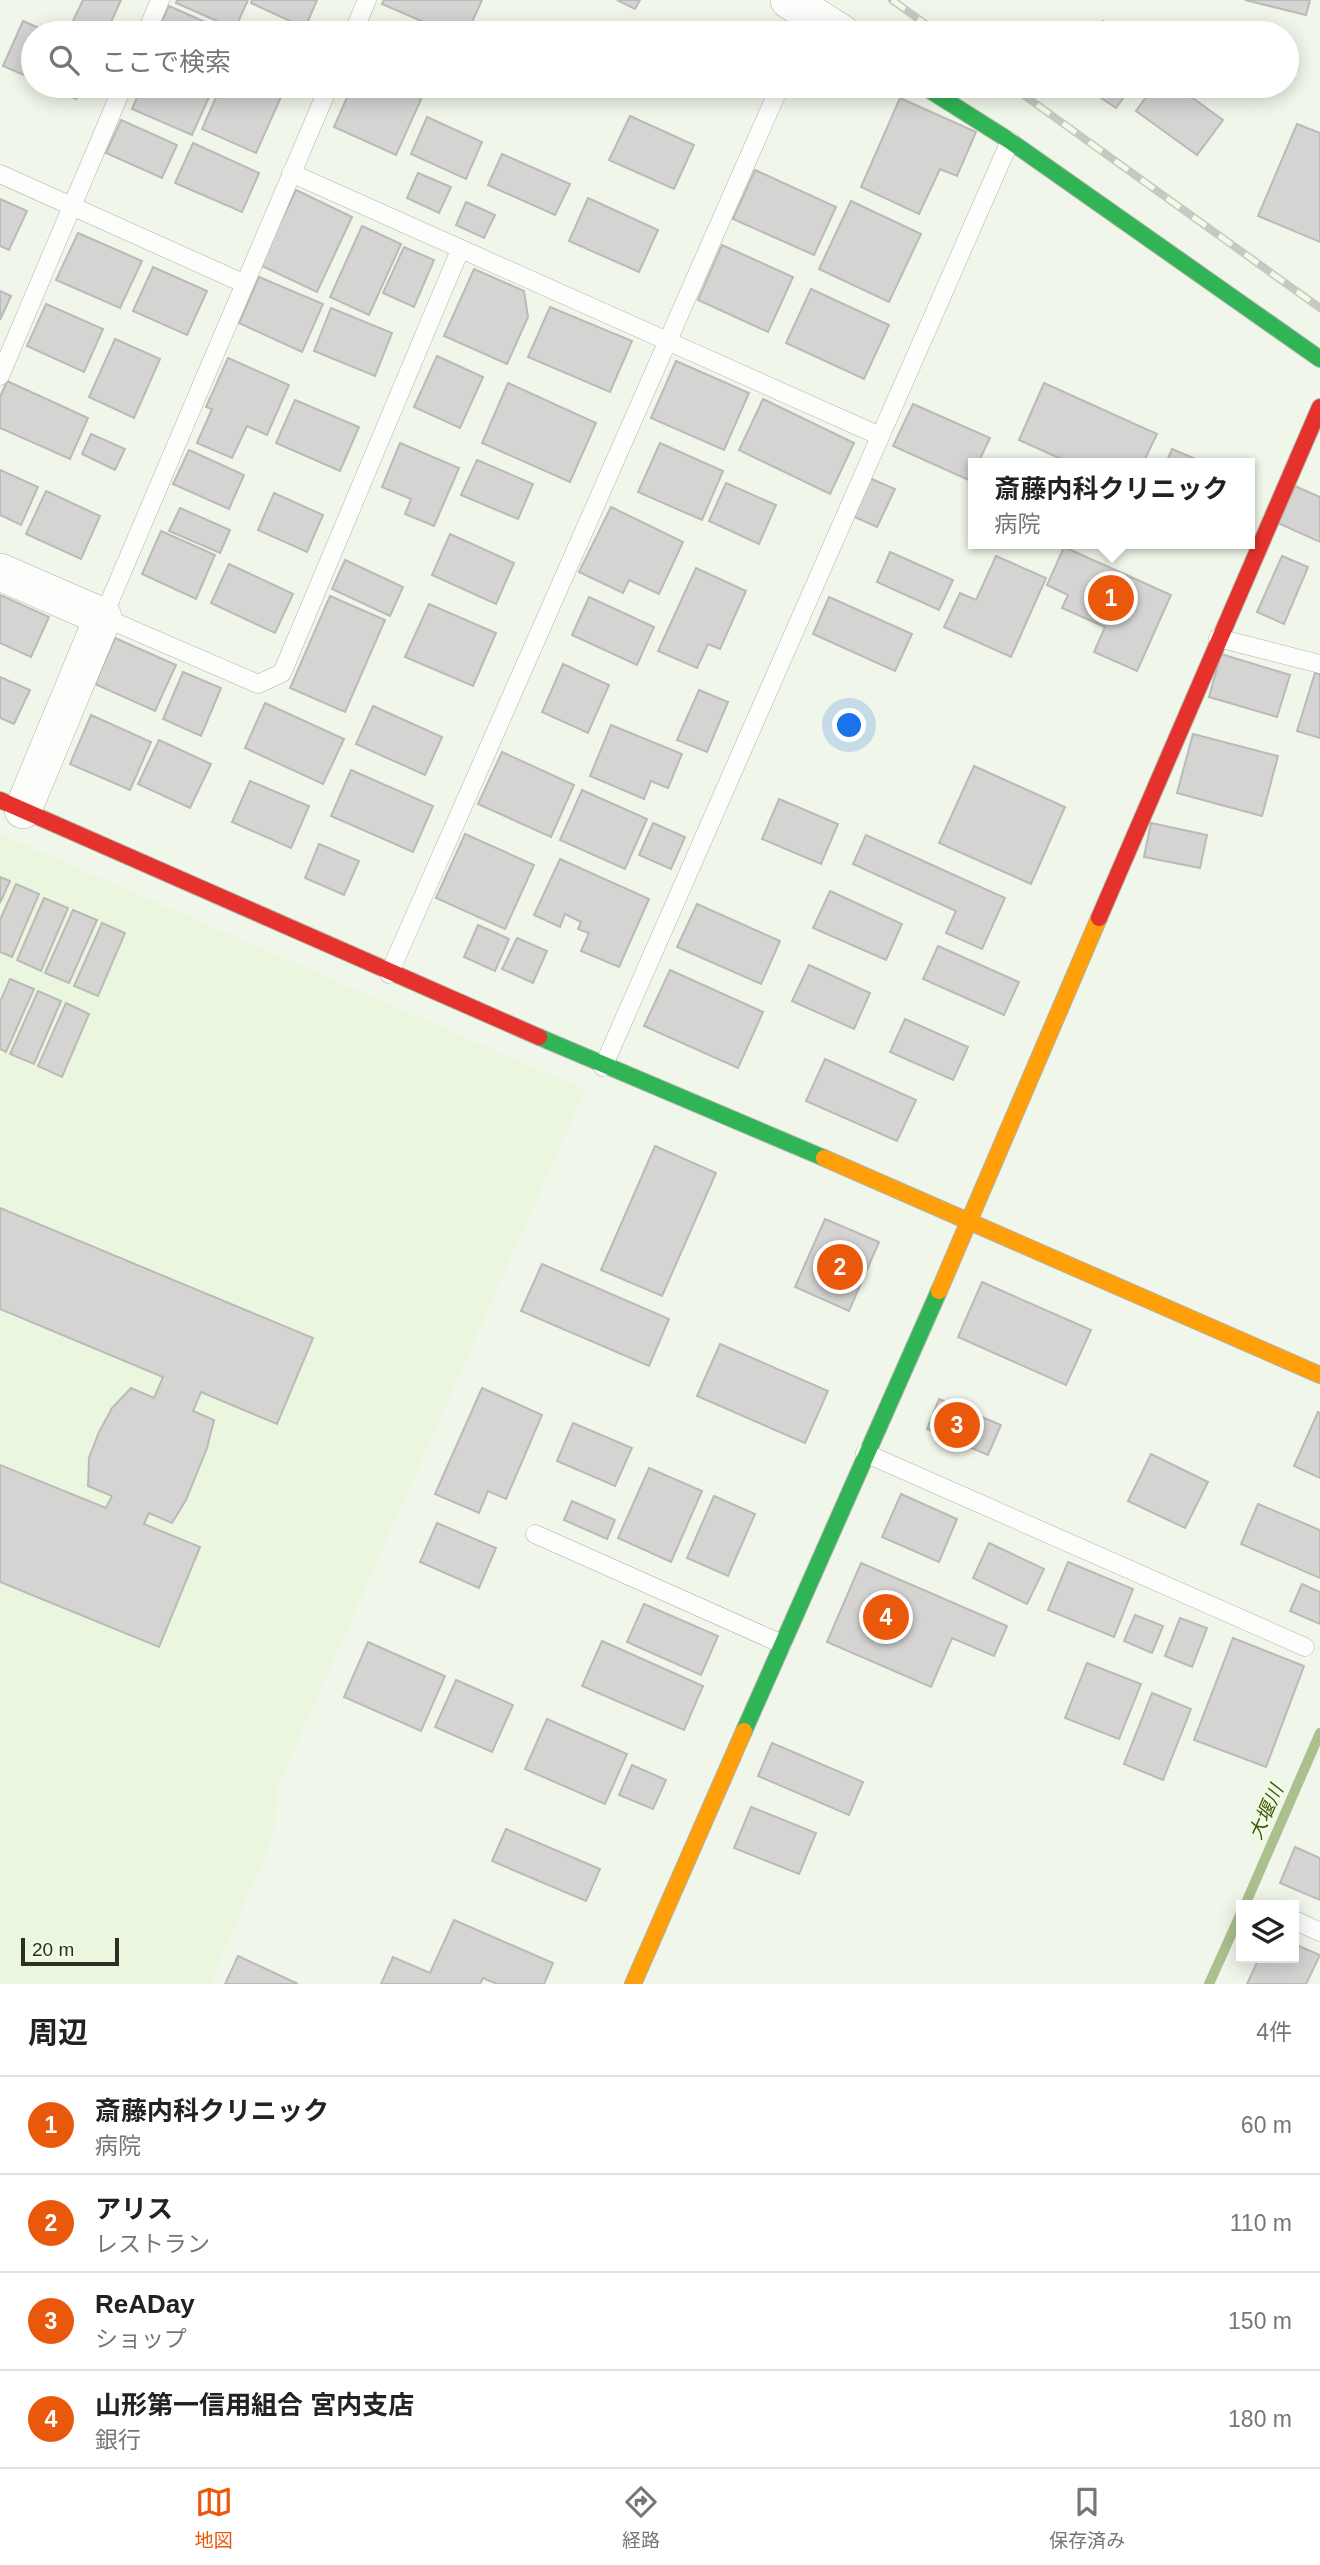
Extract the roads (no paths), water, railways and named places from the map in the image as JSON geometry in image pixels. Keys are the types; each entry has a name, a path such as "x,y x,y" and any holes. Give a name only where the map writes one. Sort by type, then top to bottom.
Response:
{"street":[{"path":"942,98 1010,142 1320,359"},
{"path":"633,1984 864,1453 970,1220 1218,638 1320,407"},
{"path":"0,572 103,617 12,805 389,974 603,1067 970,1220 1320,1376"}],"lane":[{"path":"151,21 160,0"},
{"path":"358,21 367,0"},
{"path":"0,376 118,98"},
{"path":"324,98 103,617 258,684 282,673 460,250"},
{"path":"389,974 666,339 775,98"},
{"path":"603,1067 1010,142"},
{"path":"291,173 880,436"},
{"path":"0,174 243,283"},
{"path":"1218,638 1320,664"},
{"path":"864,1453 1306,1647"},
{"path":"536,1534 782,1644"},
{"path":"1299,1922 1320,1931"}],"waterway":[{"name":"大堰川","path":"1247,1900 1320,1733"},
{"name":"大堰川","path":"1209,1984 1236,1924"}],"railway":[{"path":"892,0 921,21"},
{"path":"1028,98 1320,308"}],"place":[{"name":"斎藤内科クリニック","path":"1111,598"},
{"name":"アリス","path":"840,1267"},
{"name":"ReADay","path":"957,1425"},
{"name":"山形第一信用組合 宮内支店","path":"886,1617"}]}
